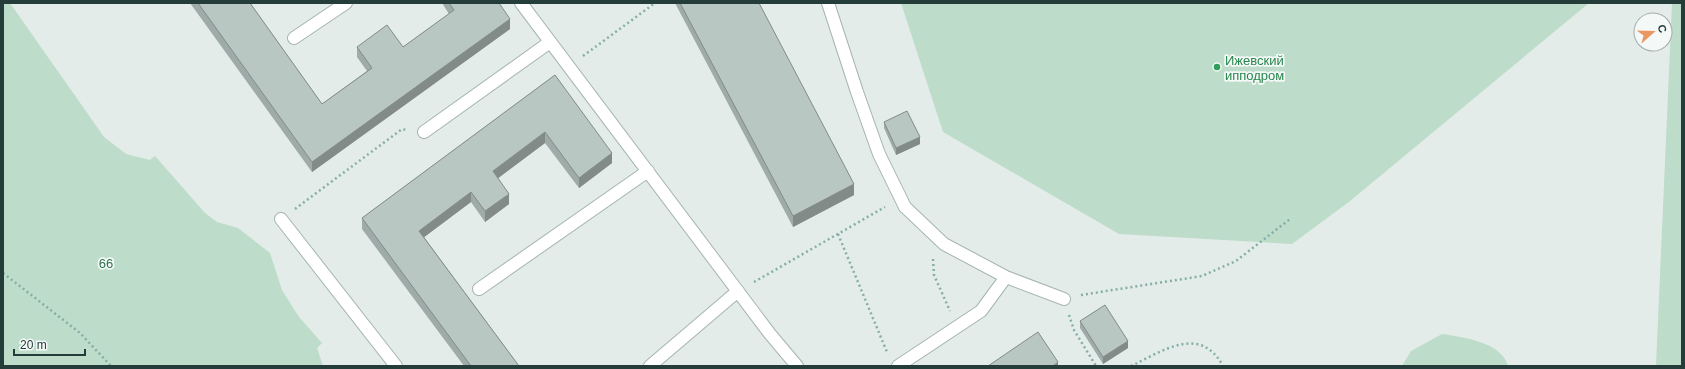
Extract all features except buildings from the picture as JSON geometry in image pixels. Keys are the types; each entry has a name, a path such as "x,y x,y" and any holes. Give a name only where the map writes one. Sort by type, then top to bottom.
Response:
{"lane":[{"path":"294,38 346,3"},
{"path":"521,3 738,291 797,366"},
{"path":"828,3 856,92 879,154 905,207 944,244 1006,277 1064,299"},
{"path":"424,132 550,42"},
{"path":"479,289 648,171"},
{"path":"281,219 396,366"},
{"path":"894,362 981,311 1006,277"},
{"path":"650,366 738,291"}],"path":[{"path":"569,66 655,3"},
{"path":"281,219 402,129 424,132"},
{"path":"738,291 901,198"},
{"path":"1096,366 1074,330 1064,299 1104,290 1202,276 1236,261 1290,219"},
{"path":"930,231 934,275 957,326"},
{"path":"838,234 894,362"},
{"path":"3,273 80,333 111,366"},
{"path":"1131,366 1180,343 1199,344 1218,356 1223,366"}],"green space":[{"name":"66","path":"3,3 10,3 104,137 126,154 150,160 155,156 205,213 217,222 238,228 270,253 282,290 299,317 322,343 317,348 323,366 3,366"},
{"name":"Ижевский ипподром","path":"901,3 1589,3 1350,201 1292,244 1119,234 943,132"},
{"path":"1672,3 1682,3 1682,366 1656,366 1670,52 1673,52 1673,12 1672,12"},
{"path":"1442,334 1470,339 1490,346 1498,351 1508,366 1402,366 1411,351"}],"place":[{"name":"Ижевский ипподром","path":"1217,67"}]}
